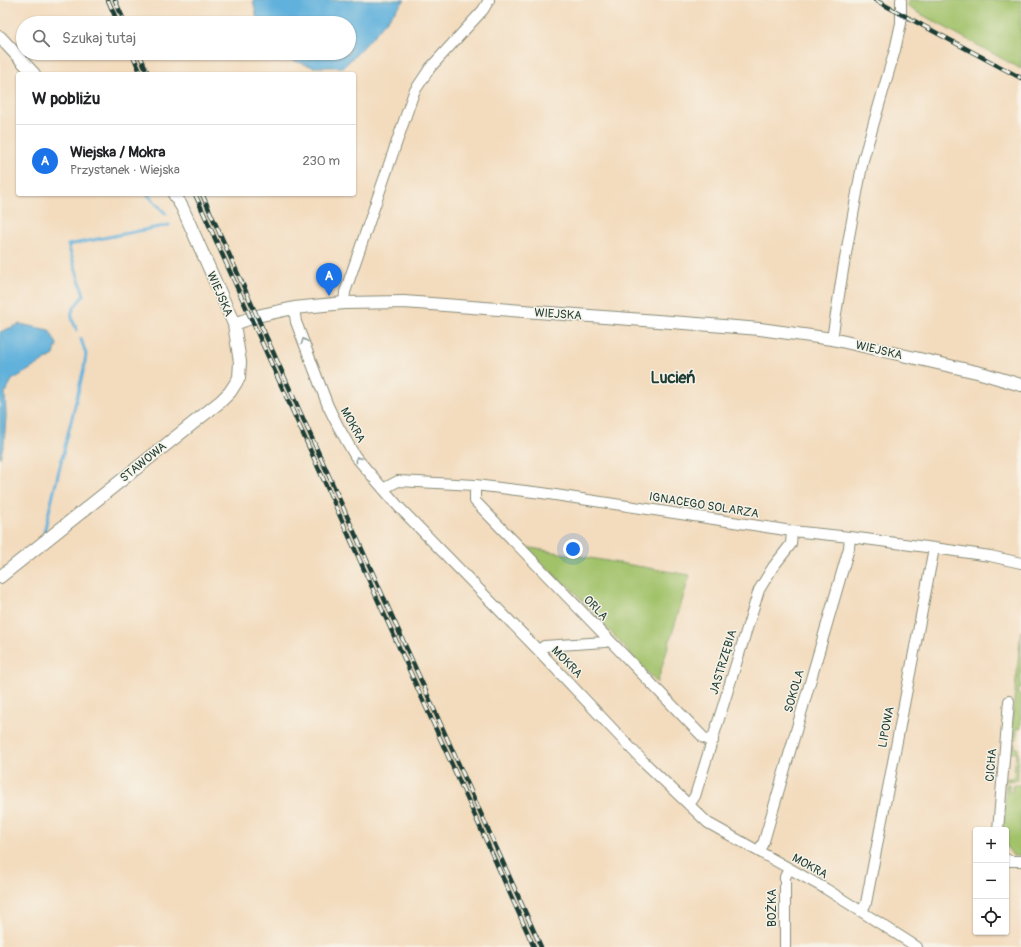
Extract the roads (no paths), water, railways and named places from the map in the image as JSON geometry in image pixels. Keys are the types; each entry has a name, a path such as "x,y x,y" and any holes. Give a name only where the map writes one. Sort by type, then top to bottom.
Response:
{"street":[{"path":"344,303 345,292 414,92 430,68 483,10 489,0"},
{"path":"832,339 842,270 863,160 895,50 901,23 901,0"},
{"path":"0,37 16,54"},
{"path":"21,60 32,72"},
{"name":"WIEJSKA","path":"175,196 184,211 234,324 263,314 294,308 344,303 404,302 725,326 832,339 982,373 1021,385"},
{"name":"MOKRA","path":"294,308 296,322 332,416 356,456 398,506 539,651 643,761 708,823 826,889 917,947"},
{"name":"STAWOWA","path":"0,577 230,392 237,384 240,371 234,324"},
{"name":"IGNACEGO SOLARZA","path":"383,489 398,481 475,485 549,494 792,532 850,537 934,548 990,556 1021,563"},
{"name":"ORLA","path":"475,485 475,501 704,738 713,741"},
{"name":"JASTRZĘBIA","path":"689,805 695,796 713,741 759,590 773,567 790,544 792,532"},
{"name":"SOKOLA","path":"759,851 764,841 849,548 850,537"},
{"name":"LIPOWA","path":"862,911 866,903 934,548"},
{"path":"539,651 544,646 605,642 608,640"},
{"name":"CICHA","path":"998,827 1009,702"},
{"path":"1009,860 1021,861"},
{"name":"BOŻKA","path":"786,947 785,877 789,869"}],"water":[{"path":"253,0 405,0 356,54 356,16 256,16"},
{"path":"291,60 350,60 343,67 314,67"},
{"path":"20,324 49,330 57,344 54,355 12,380 5,393 6,416 4,444 0,458 0,332"}],"waterway":[{"path":"149,196 166,214"},
{"path":"77,330 72,319 72,311 84,295 68,245 169,225"},
{"path":"44,532 84,368 86,354 81,339"}],"railway":[{"path":"108,0 115,16"},
{"path":"115,0 122,16"},
{"path":"875,0 1021,78"},
{"path":"135,60 140,72"},
{"path":"142,60 147,72"},
{"path":"196,196 534,947"},
{"path":"203,196 541,947"}],"place":[{"name":"Wiejska / Mokra","path":"329,296"}],"district":[{"name":"Lucień","path":"673,377"}]}
